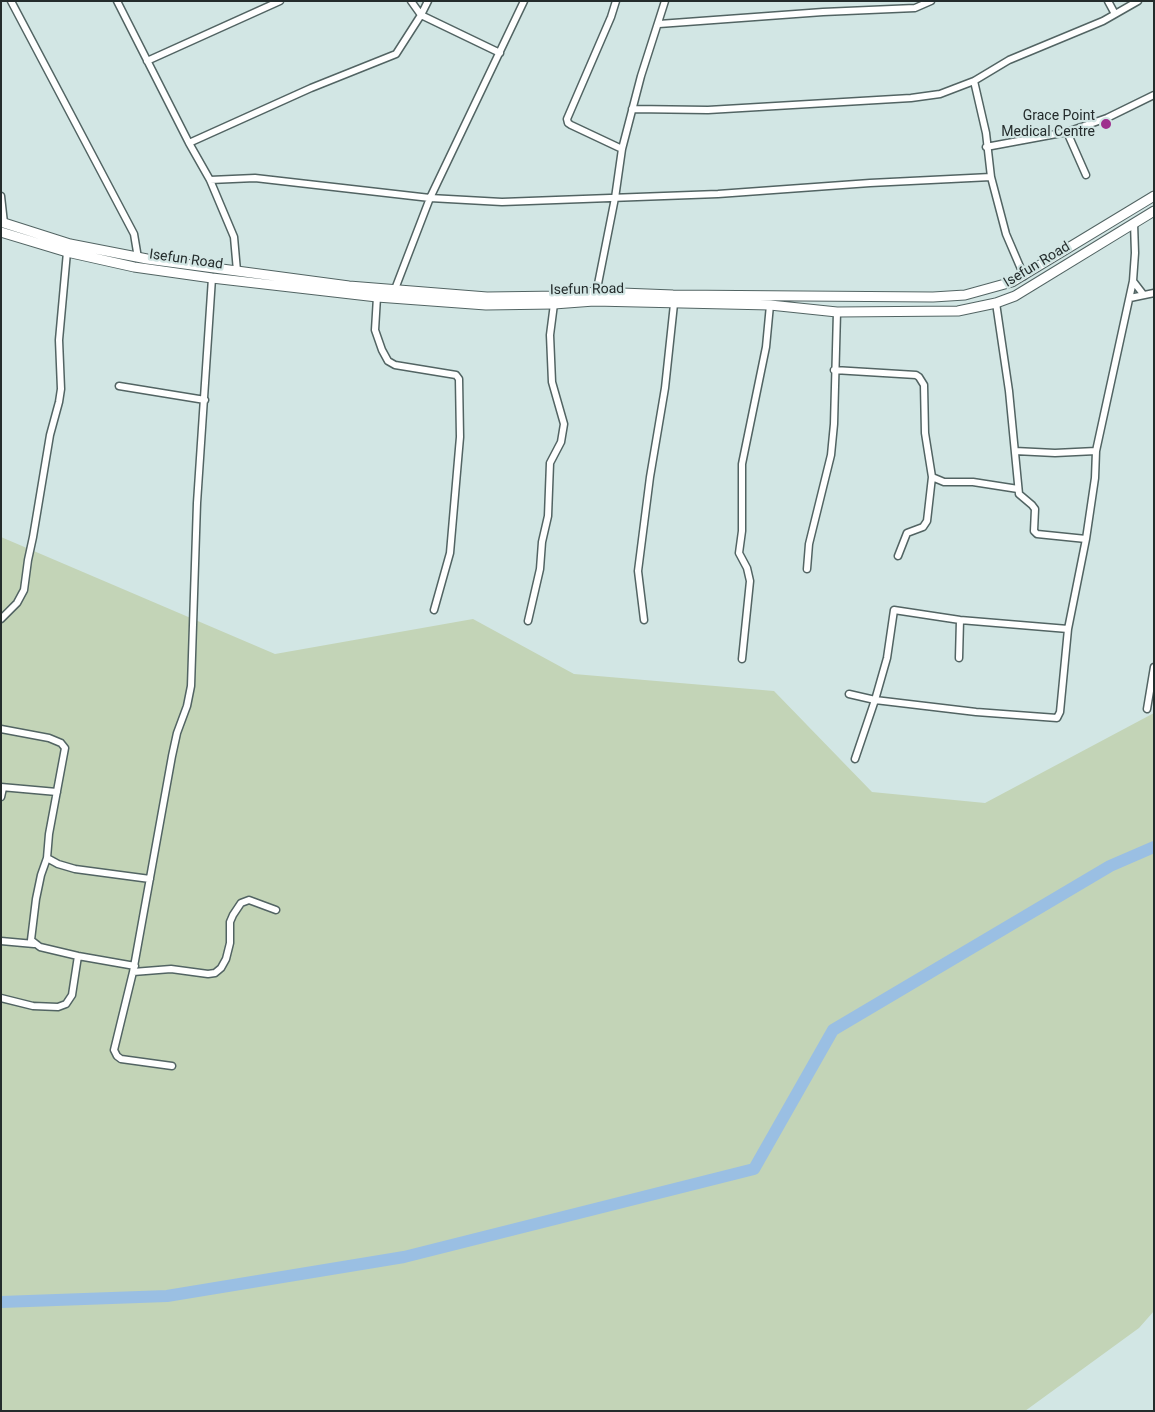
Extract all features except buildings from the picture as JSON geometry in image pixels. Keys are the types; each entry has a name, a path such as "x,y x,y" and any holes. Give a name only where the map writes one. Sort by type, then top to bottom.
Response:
{"street":[{"path":"11,1 134,234 138,258"},
{"path":"118,1 189,143 210,180 234,237 237,271"},
{"path":"147,61 280,1"},
{"path":"411,1 421,15 500,53"},
{"path":"189,143 311,88 389,59 400,50 428,1"},
{"path":"395,289 430,198 524,1"},
{"path":"616,1 611,17 567,119 571,125 622,149"},
{"path":"595,297 615,198 622,149 641,76 665,1"},
{"path":"659,24 823,12 915,8 931,1"},
{"path":"1108,1 1115,14"},
{"path":"632,109 708,110 911,98 940,94 974,82 1009,60 1115,14 1138,1"},
{"path":"974,82 986,134 986,147 991,177 1006,234 1024,276"},
{"path":"986,147 1067,132 1107,118 1154,95"},
{"path":"1067,132 1086,175"},
{"path":"210,180 255,178 430,198 502,202 615,198 991,177"},
{"path":"1,196 3,223"},
{"name":"Isefun Road","path":"3,223 70,244 138,258 349,286 487,297 673,295 933,297 965,295 999,286 1024,276 1154,196"},
{"name":"Isefun Road","path":"1,232 67,252 134,267 212,278 377,296 486,305 554,304 595,297 674,304 770,305 836,312 958,311 996,303 1015,296 1154,211"},
{"path":"849,694 876,700 976,712 1057,718 1060,712 1068,629 1086,539 1095,478 1096,451 1133,281 1135,253 1134,224"},
{"path":"1,619 17,603 24,590 50,435 59,402 61,389 59,340 67,252"},
{"path":"172,1066 121,1059 114,1050 134,969 172,756 191,686 197,512 212,278"},
{"path":"1133,281 1143,294"},
{"path":"1130,298 1154,293"},
{"path":"377,296 375,330 388,361 395,365 456,375 460,379 460,437 450,553 434,610"},
{"path":"996,303 1009,391 1019,494 1035,509 1034,531 1037,534 1086,539"},
{"path":"528,621 540,569 542,542 548,516 550,463 561,442 564,424 552,382 550,335 554,304"},
{"path":"644,620 639,562 650,477 665,388 674,304"},
{"path":"742,659 750,581 747,568 739,553 742,531 742,464 766,346 770,305"},
{"path":"807,569 809,544 831,455 834,424 836,312"},
{"path":"834,370 881,372 919,377 924,385 925,433 932,477 927,521 922,527 907,532 898,556"},
{"path":"119,386 205,400"},
{"path":"1014,451 1055,453 1096,451"},
{"path":"932,477 944,482 972,482 1018,489"},
{"path":"856,759 876,700 887,658 894,610 960,620 1068,629"},
{"path":"959,658 960,620"},
{"path":"1147,709 1154,667"},
{"path":"1,728 49,738 61,743 65,748 49,834 47,858 41,875 31,934 31,940 34,944"},
{"path":"1,797 2,787 57,792"},
{"path":"47,858 58,864 75,869 150,879"},
{"path":"1,941 34,944 134,969 171,969 208,974 220,968 226,958 230,943 230,922 241,903 249,900 276,910"},
{"path":"1,998 33,1006 58,1007 66,1004 72,995 78,956"}],"green space":[{"path":"1,537 275,654 473,619 574,674 774,691 872,792 985,803 1154,713 1154,1311 1139,1328 1025,1411 1,1411"}],"waterway":[{"path":"1,1302 167,1296 404,1257 754,1169 833,1030 1110,866 1154,847"}],"place":[{"name":"Grace Point Medical Centre","path":"1106,124"}]}
